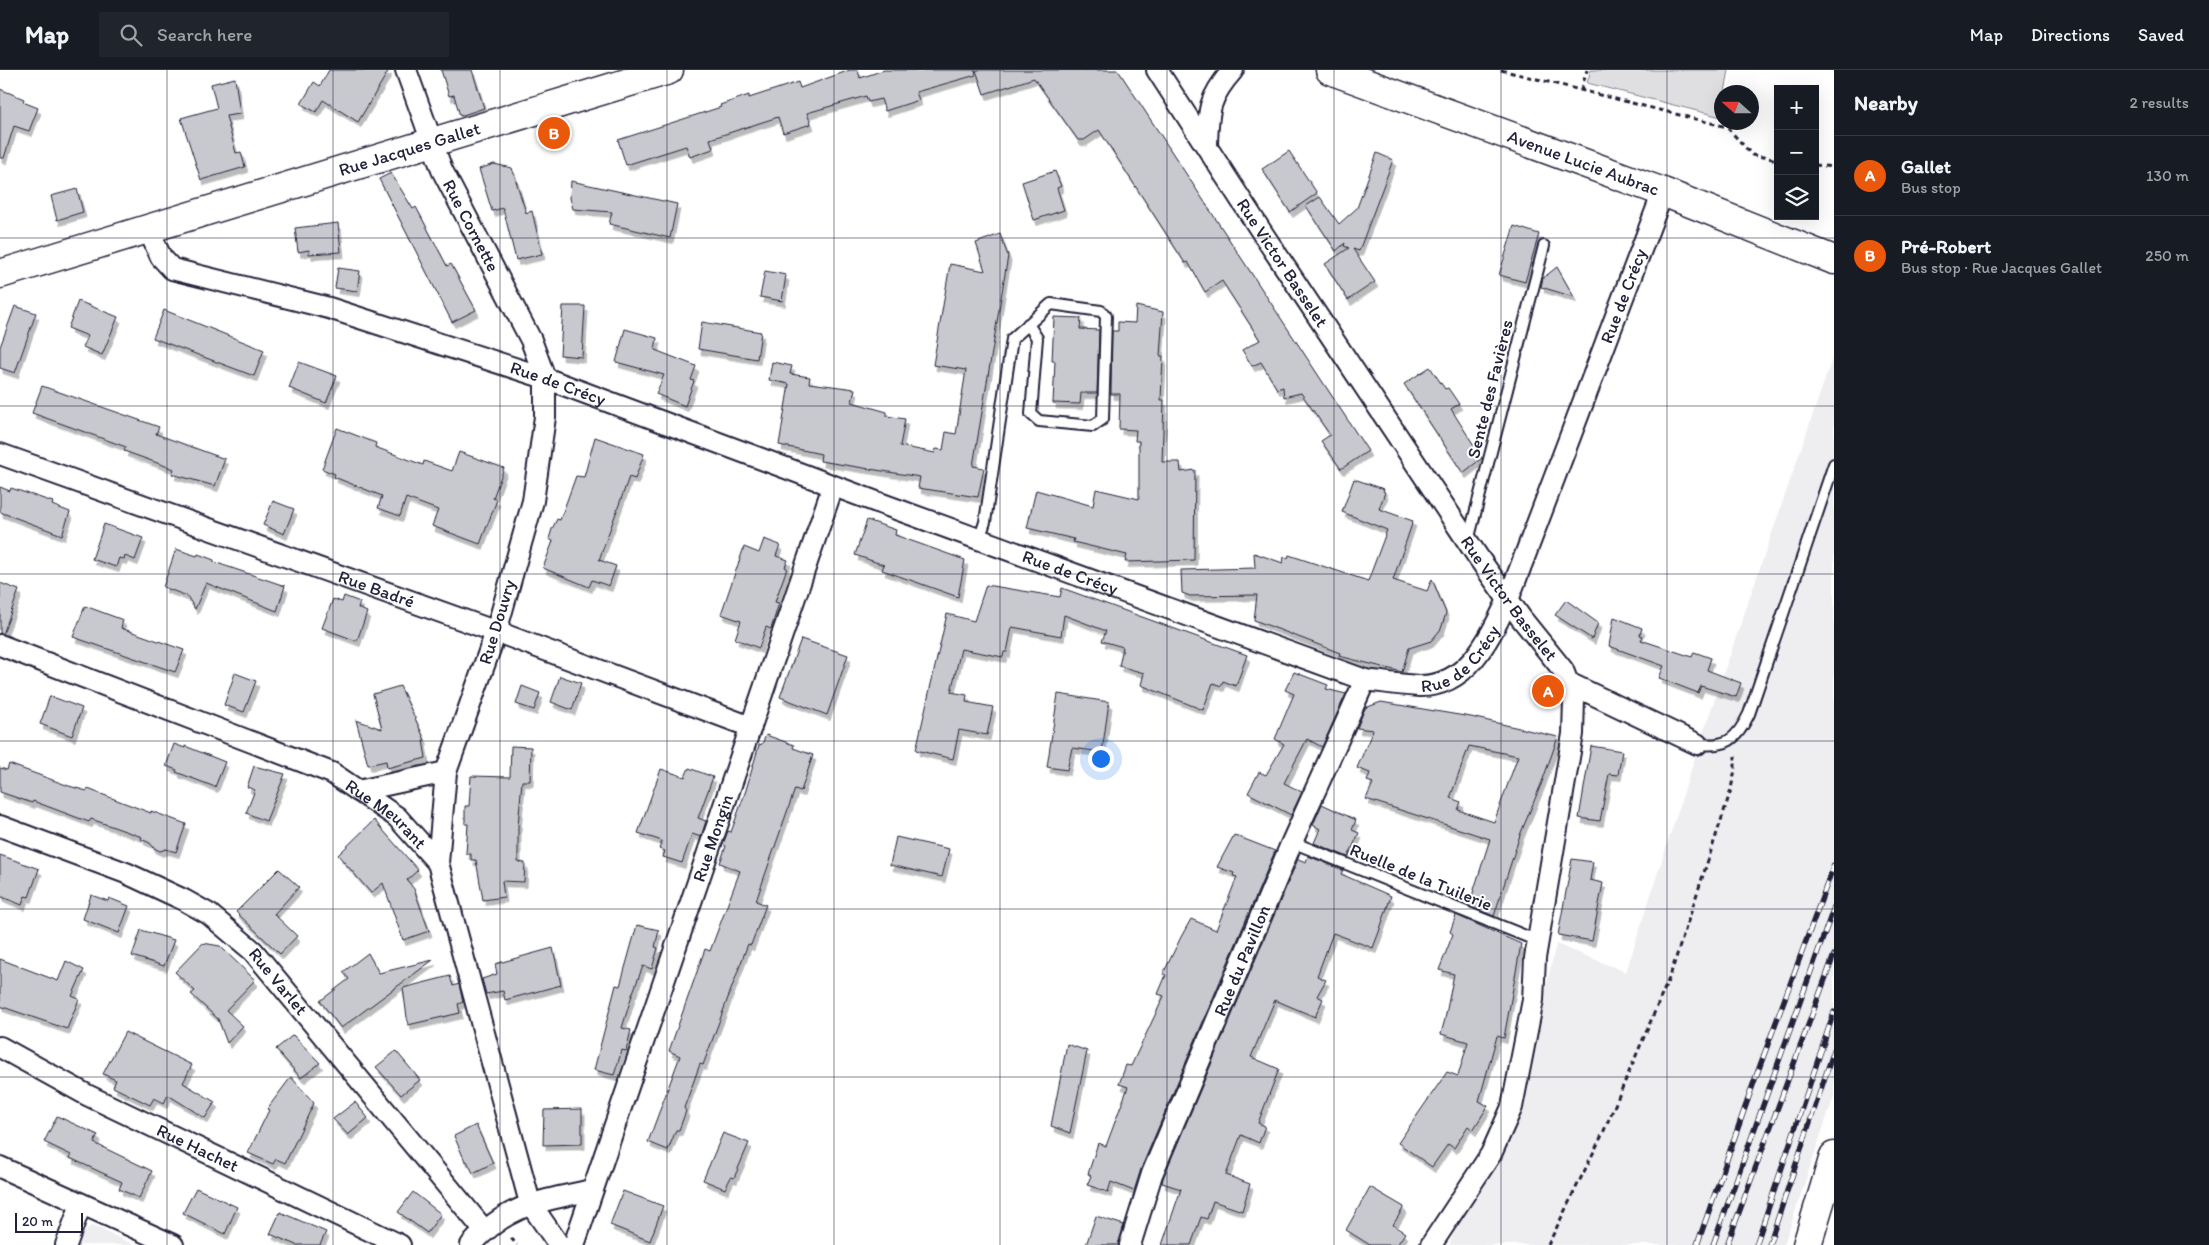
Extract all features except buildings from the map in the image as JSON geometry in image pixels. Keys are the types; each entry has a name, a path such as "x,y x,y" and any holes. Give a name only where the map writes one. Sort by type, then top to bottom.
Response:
{"main road":[{"name":"Rue Jacques Gallet","path":"0,274 669,70"},
{"name":"Avenue Lucie Aubrac","path":"1330,70 1663,192 1834,260"},
{"path":"1807,1245 1834,1156"}],"street":[{"name":"Rue Cornette","path":"406,70 442,170 531,340 544,378"},
{"name":"Rue Victor Basselet","path":"1157,70 1263,234 1468,541 1508,600 1553,656 1569,683 1574,699 1573,734 1535,958 1533,1000 1508,1119 1491,1154 1431,1245"},
{"path":"1207,145 1208,118 1212,100 1221,83 1233,70"},
{"name":"Rue de Crécy","path":"148,229 161,257 172,269 329,308 544,378 979,540 1365,680 1420,686 1443,682 1460,672 1474,659 1490,636 1508,600 1663,192"},
{"name":"Rue Douvry","path":"438,863 446,772 496,632 533,501 545,418 544,378"},
{"name":"Rue Badré","path":"0,454 496,632 751,728"},
{"name":"Rue Mongin","path":"574,1245 833,486"},
{"name":"Rue Meurant","path":"0,645 332,773 397,817 438,863 530,1203 559,1245"},
{"name":"Rue du Pavillon","path":"1130,1245 1152,1174 1292,842 1365,680"},
{"path":"1569,683 1697,744"},
{"path":"358,791 446,772"},
{"name":"Rue Varlet","path":"0,826 158,887 209,914 230,930 253,951 477,1238"},
{"name":"Rue Hachet","path":"0,1047 87,1096 400,1245"},
{"path":"0,1167 173,1245"},
{"path":"477,1238 498,1219 530,1203 592,1190"},
{"path":"66,1245 81,1204"}],"lane":[{"name":"Sente des Favières","path":"1468,541 1544,246"},
{"path":"979,540 985,522 1012,339 1028,324 1051,304 1101,311 1106,316 1103,419 1093,426 1039,421 1031,414 1037,338 1028,324"},
{"path":"1697,744 1715,746 1734,738 1743,727 1757,696 1834,464"},
{"name":"Ruelle de la Tuilerie","path":"1292,842 1538,941"}],"path":[{"path":"1501,70 1727,127 1752,155 1774,159"},
{"path":"1581,90 1587,70"},
{"path":"1819,165 1834,167"},
{"path":"1548,1245 1592,1157 1670,976 1730,793 1735,770 1734,738"}],"shaded area":[{"path":"1591,70 1729,70 1726,85 1714,85 1714,115 1587,83"},
{"path":"1834,353 1834,1096 1784,1245 1449,1245 1462,1212 1511,1141 1556,944 1626,972 1699,745"},
{"path":"91,1226 134,1245 77,1245 81,1234"}],"railway":[{"path":"1697,1245 1754,1082 1834,865"},
{"path":"1713,1245 1834,907"},
{"path":"1727,1245 1834,955"},
{"path":"1756,1245 1834,1012"},
{"path":"1769,1245 1834,1050"}],"place":[{"name":"Pré-Robert","path":"554,133"},
{"name":"Gallet","path":"1548,691"}]}
